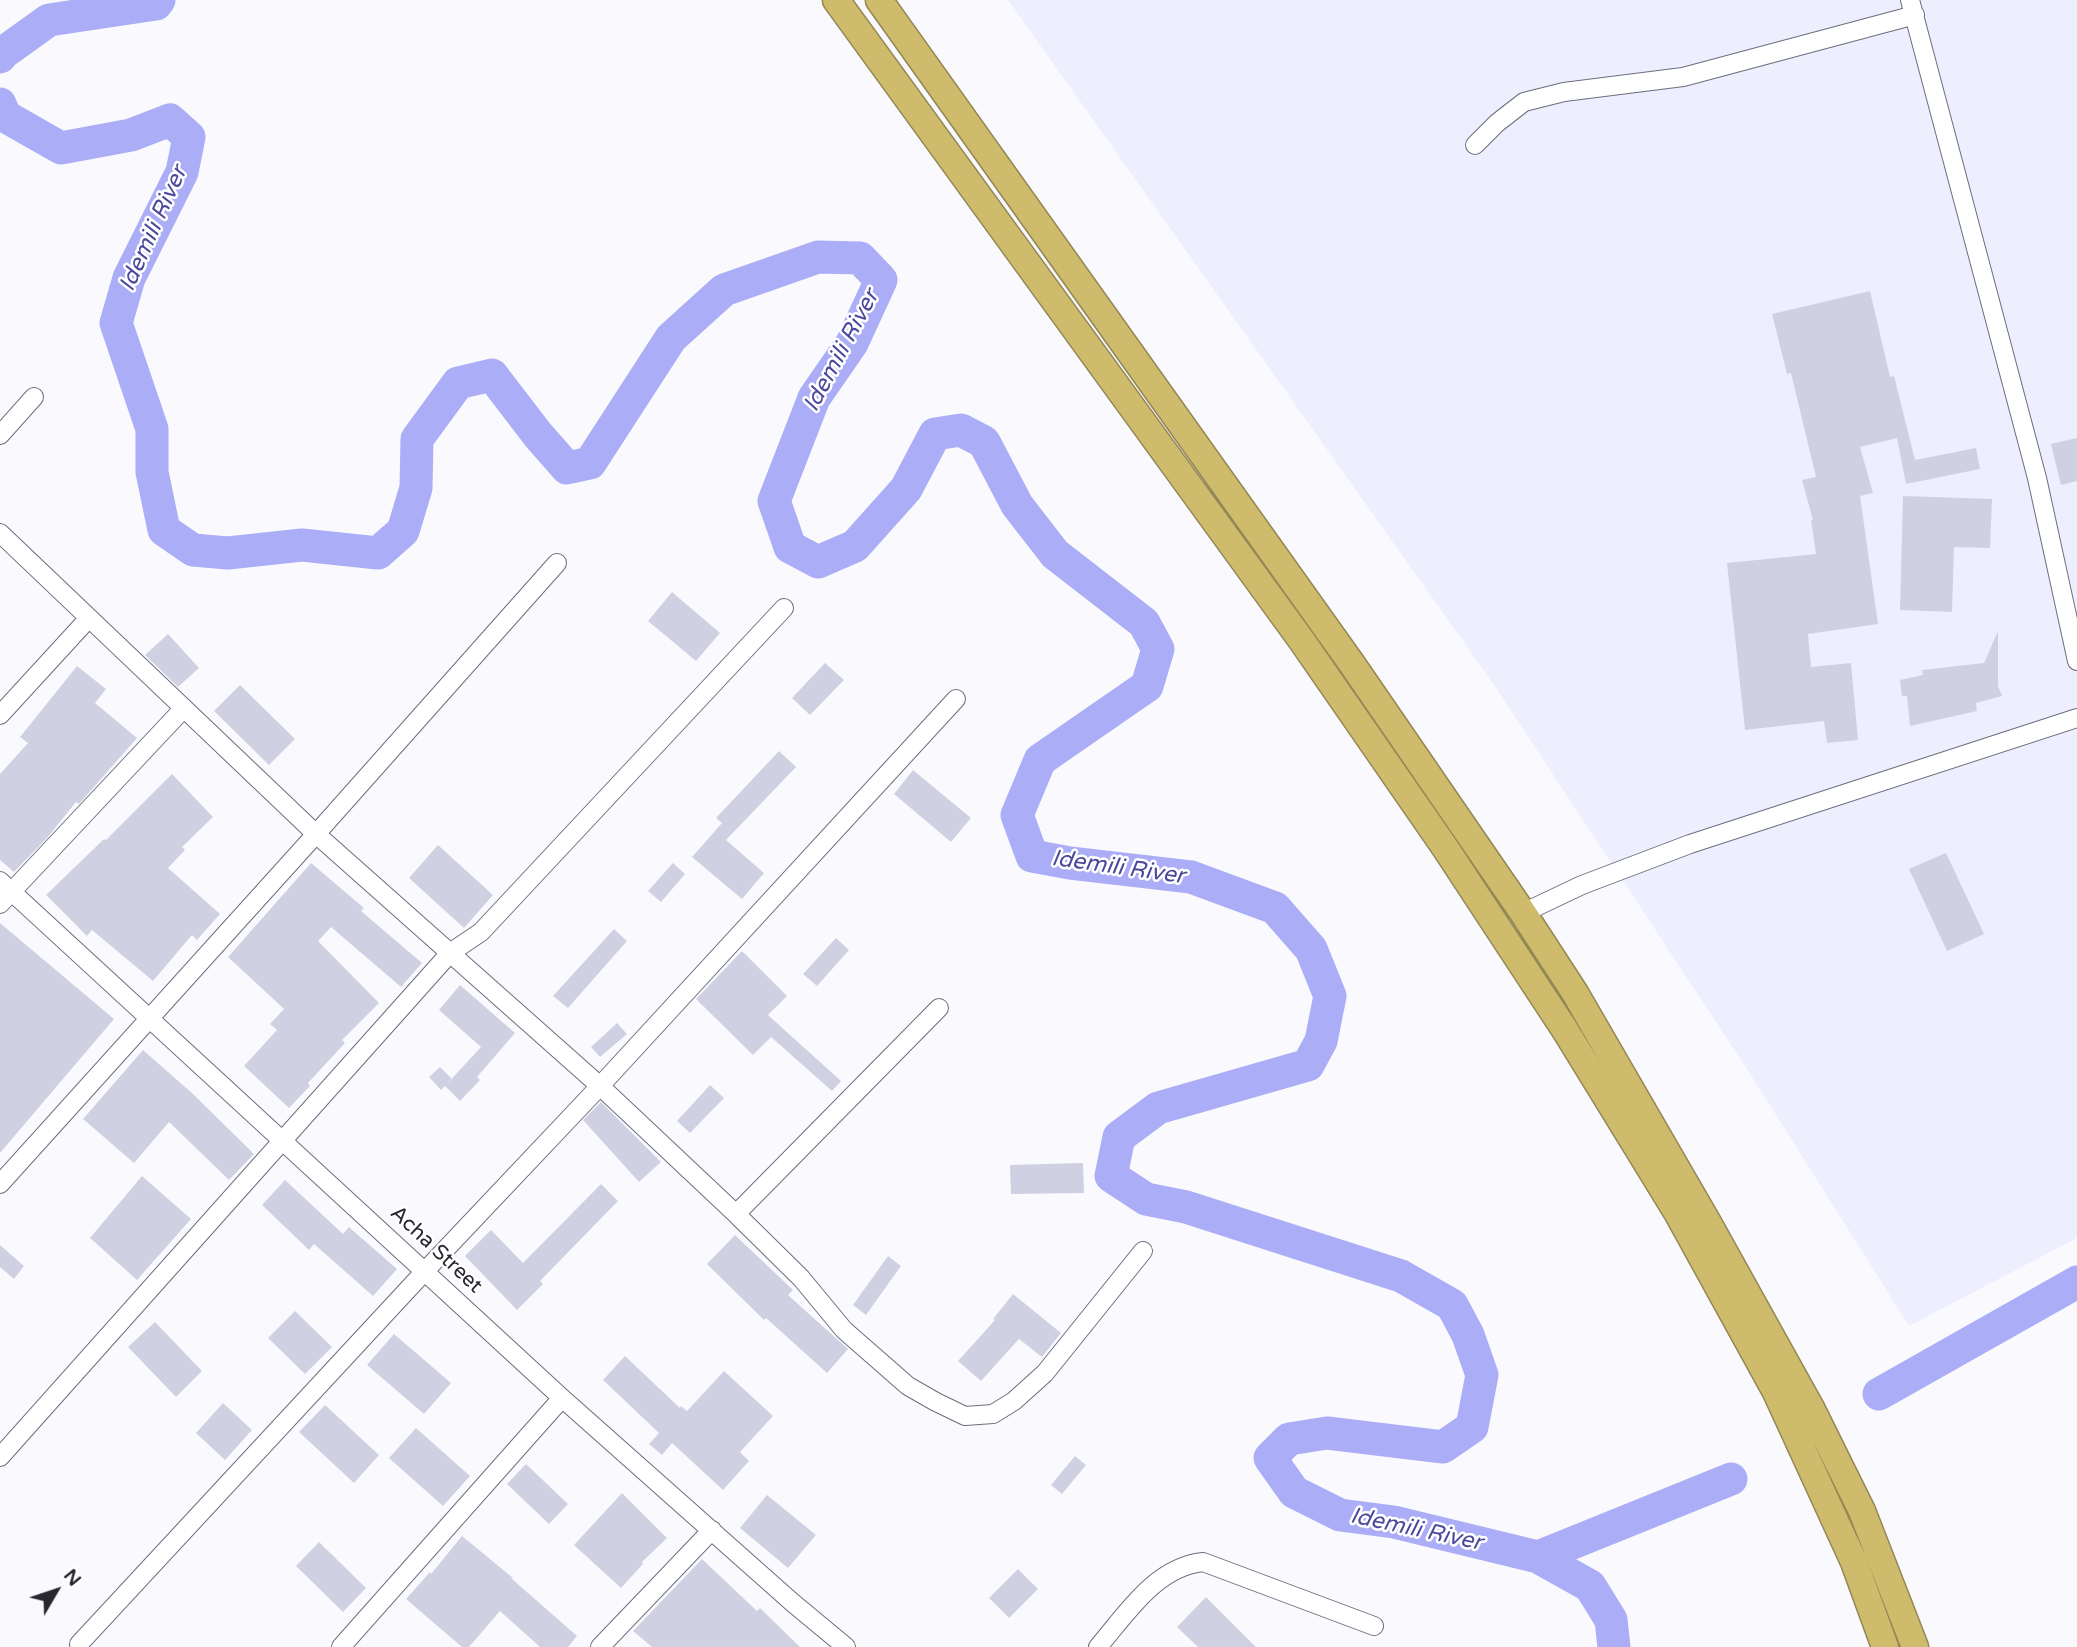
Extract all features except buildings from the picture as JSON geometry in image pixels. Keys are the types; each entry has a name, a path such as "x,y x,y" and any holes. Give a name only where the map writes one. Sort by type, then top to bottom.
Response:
{"highway":[{"path":"836,0 1310,652 1446,849 1565,1030 1678,1214 1776,1392 1854,1562 1885,1647"},
{"path":"879,0 1352,664 1523,914 1589,1017 1811,1408 1862,1511 1915,1647"}],"street":[{"path":"1475,145 1524,102 1564,92 1683,77 1912,8 2037,478 2077,660"},
{"path":"0,435 34,397"},
{"path":"0,533 316,834 600,1086 801,1278 844,1330 908,1386 965,1416 993,1414 1014,1401 1045,1373 1143,1251"},
{"path":"0,1184 557,563"},
{"path":"0,1457 450,953 481,932 784,608"},
{"path":"0,715 89,618"},
{"path":"79,1644 600,1086 956,699"},
{"path":"4,892 184,708"},
{"path":"1523,914 1582,885 1690,844 2077,718"},
{"name":"Acha Street","path":"4,892 150,1018 562,1398 793,1604 846,1647"},
{"path":"736,1214 939,1008"},
{"path":"341,1647 562,1398"},
{"path":"600,1647 712,1530"},
{"path":"1098,1647 1144,1593 1168,1574 1188,1564 1203,1562 1374,1626"}],"shaded area":[{"path":"1008,0 2077,0 2077,1238 1909,1326 1747,1069 1492,682"}],"waterway":[{"name":"Idemili River","path":"0,57 49,20 156,4 159,0"},
{"name":"Idemili River","path":"0,104 5,116 61,148 131,135 170,120 189,137 182,172 129,278 116,323 152,429 152,472 164,530 193,550 228,553 302,545 378,553 403,531 416,488 417,439 458,383 492,375 567,468 590,463 671,338 724,290 818,257 860,258 881,280 852,343 814,398 774,501 790,547 818,562 855,546 906,489 935,434 961,430 984,442 1017,505 1055,554 1144,623 1158,649 1147,686 1040,760 1017,815 1032,856 1191,877 1275,908 1311,949 1330,996 1321,1041 1308,1065 1158,1108 1119,1137 1111,1176 1146,1199 1186,1207 1401,1276 1452,1305 1468,1335 1482,1375 1472,1427 1443,1447 1327,1433 1289,1439 1270,1458 1294,1492 1340,1515 1394,1522 1538,1557 1590,1586 1611,1620 1614,1647"},
{"path":"1879,1394 2077,1282"},
{"path":"1538,1557 1731,1479"}]}
